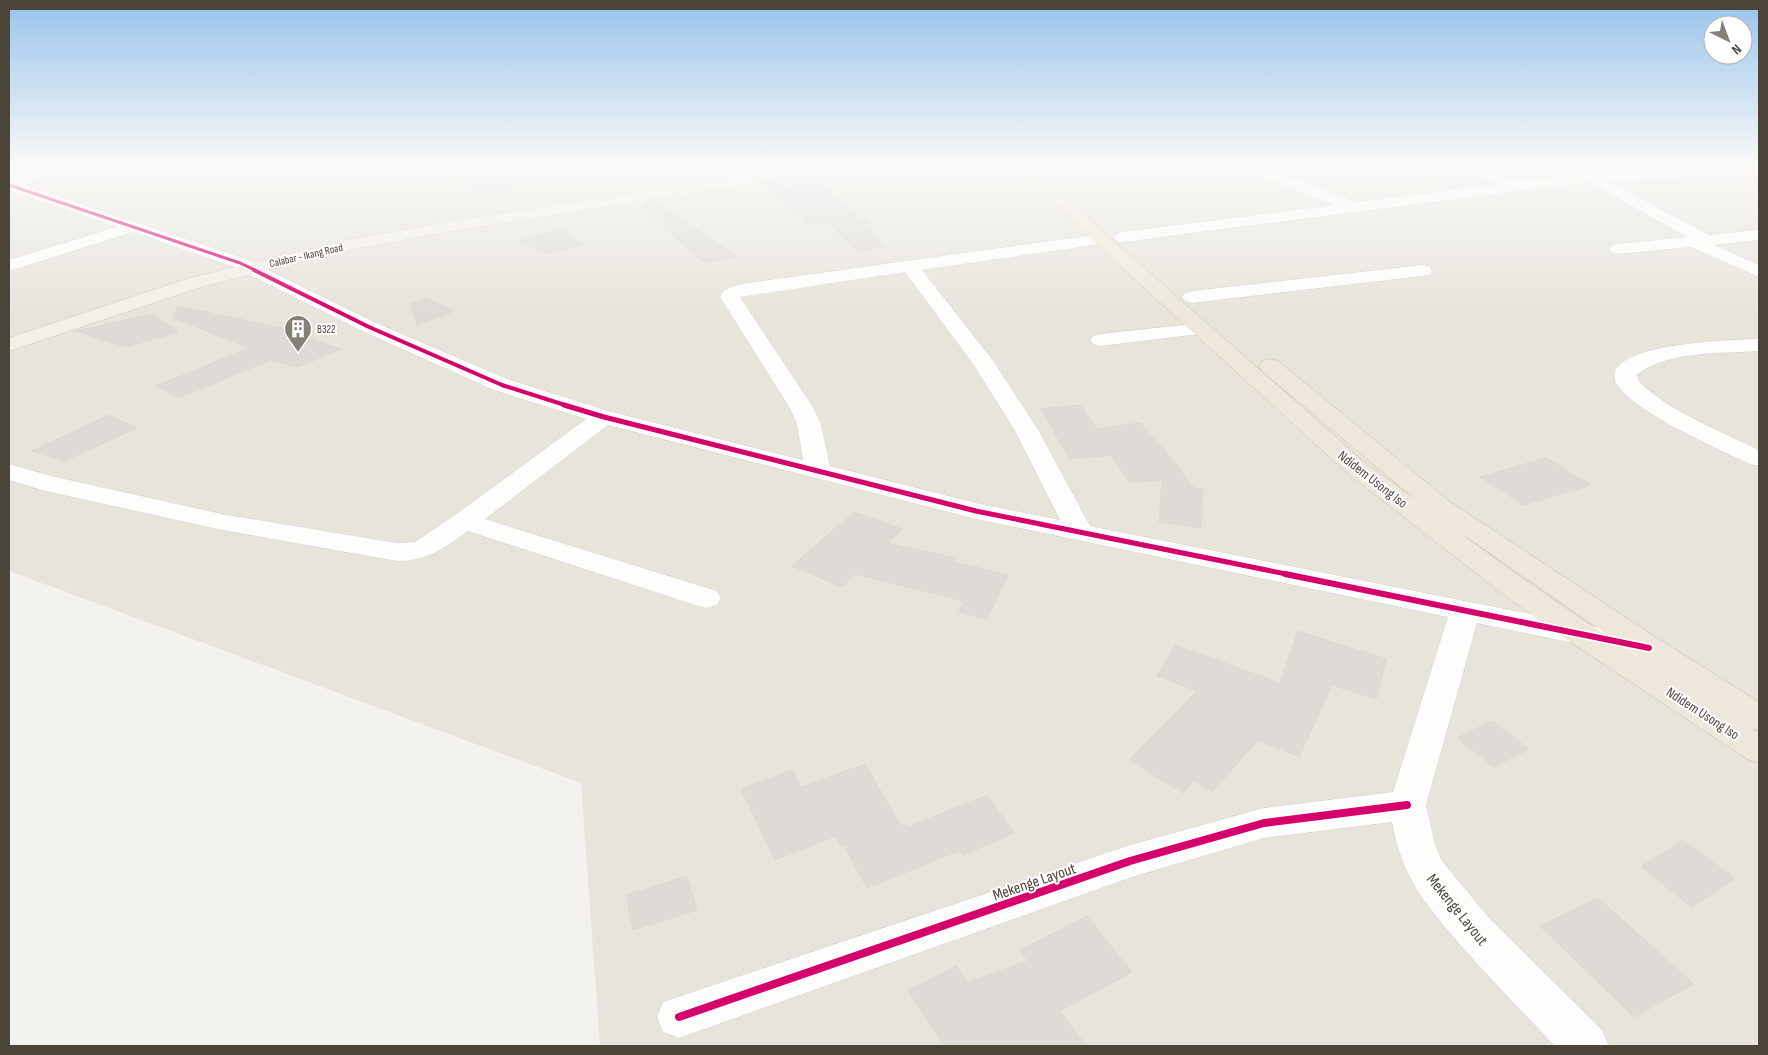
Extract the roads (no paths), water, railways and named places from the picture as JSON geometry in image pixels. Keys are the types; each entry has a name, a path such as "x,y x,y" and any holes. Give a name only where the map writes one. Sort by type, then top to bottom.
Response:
{"highway":[{"name":"Ndidem Usong Iso","path":"1082,213 1192,297 1290,384 1440,507 1649,648 1759,718"},
{"name":"Ndidem Usong Iso","path":"1088,213 1202,329 1355,466 1513,587 1580,634 1759,750"}],"main road":[{"name":"Calabar - Ikang Road","path":"9,345 244,266 349,238 495,213"},
{"name":"Calabar - Ikang Road","path":"9,336 165,284 348,245 535,213"}],"street":[{"path":"91,213 244,266 369,327 502,385 604,417 976,511 1649,648"},
{"path":"818,471 809,424 801,407 730,297 731,294 740,290 909,265 1305,213"},
{"path":"1651,213 1759,272"},
{"path":"9,266 132,227"},
{"path":"1618,249 1759,235"},
{"path":"909,265 983,362 1027,431 1080,532"},
{"path":"1192,297 1423,271"},
{"path":"1100,340 1202,329"},
{"path":"1759,345 1683,351 1651,357 1636,363 1626,371 1626,380 1636,392 1657,407 1759,459"},
{"path":"9,472 45,483 222,522 396,552 410,552 425,548 464,521 604,417"},
{"path":"464,521 706,598"},
{"path":"1407,805 1465,612"},
{"name":"Mekenge Layout","path":"679,1017 1130,861 1264,823 1407,805 1416,845 1426,870 1475,932 1586,1046"}],"place":[{"name":"B322","path":"298,353"}]}
